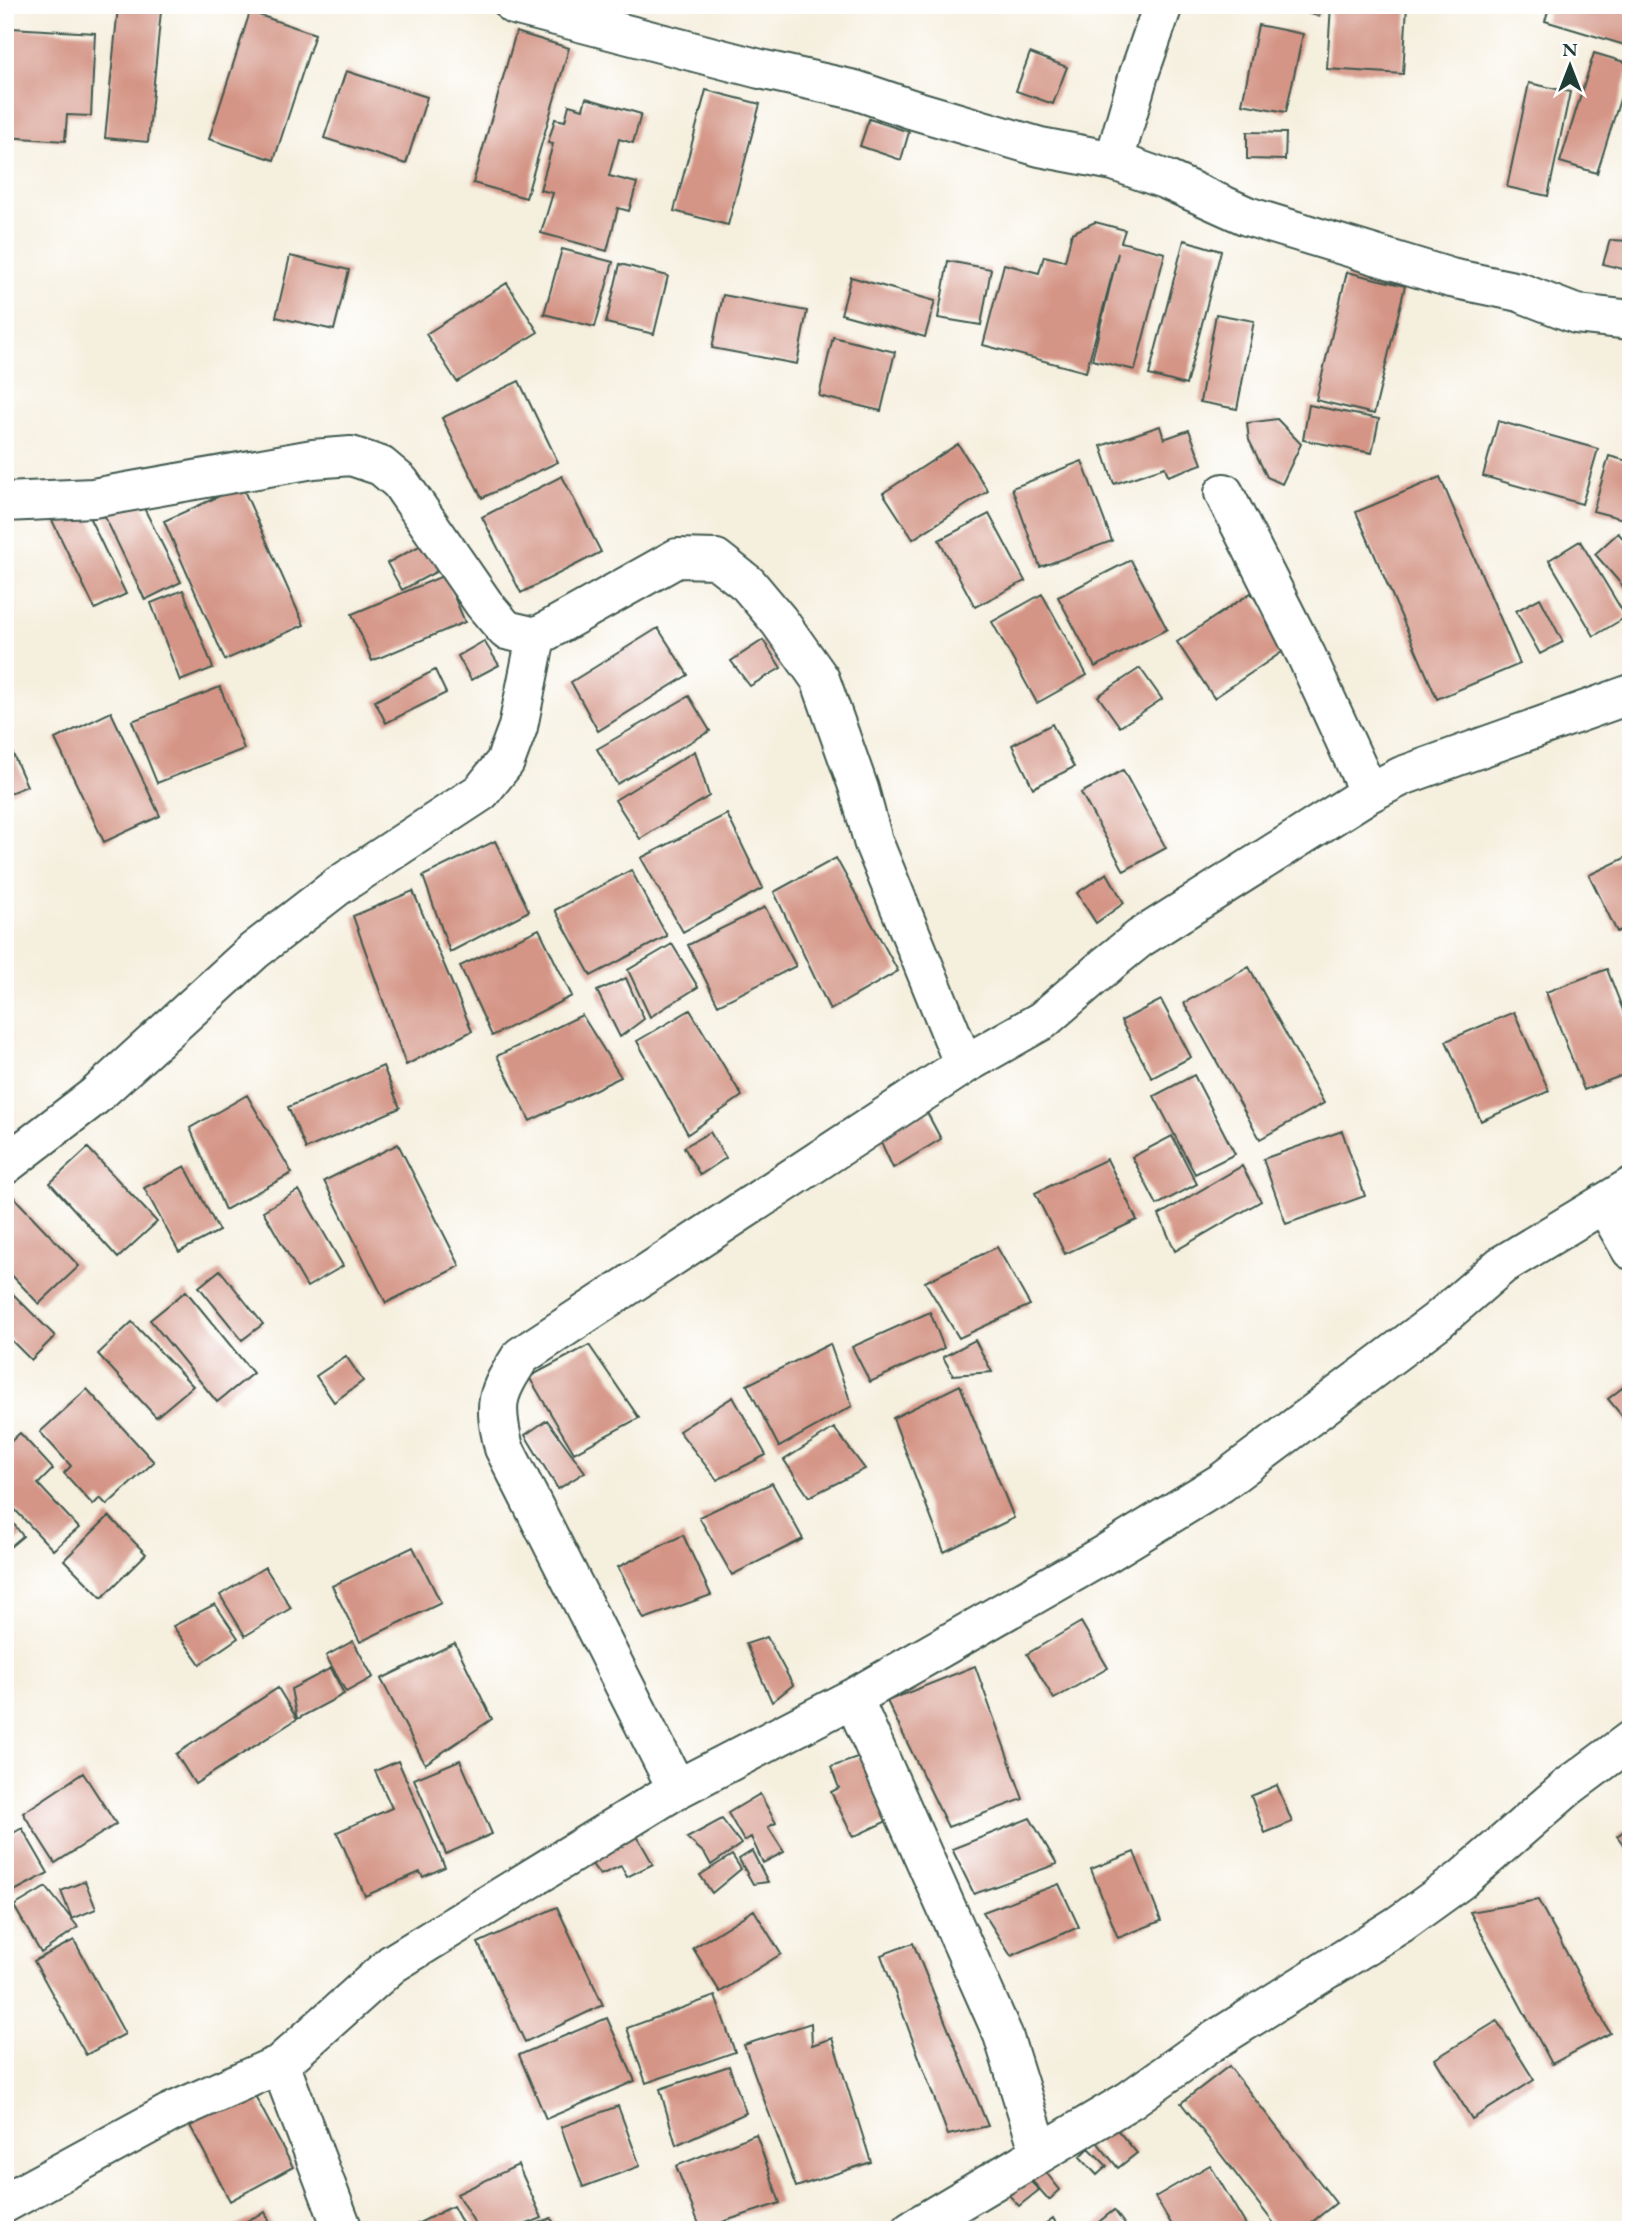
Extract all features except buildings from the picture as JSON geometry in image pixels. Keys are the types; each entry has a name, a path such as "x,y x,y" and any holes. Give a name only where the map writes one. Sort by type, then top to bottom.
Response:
{"street":[{"path":"514,5 760,69 855,90 1040,147 1114,161 1167,180 1260,220 1451,278 1519,292 1576,314 1631,320"},
{"path":"1114,161 1139,74 1163,5"},
{"path":"5,502 93,498 313,459 351,456 381,466 400,482 506,630 536,637 677,558 716,559 748,584 779,621 820,679 859,789 873,841 964,1065"},
{"path":"1224,493 1306,655 1369,793"},
{"path":"5,1165 95,1096 254,951 338,886 481,792 505,762 518,727 536,637"},
{"path":"677,1789 504,1448 497,1419 500,1389 521,1356 964,1065 1043,1020 1140,939 1369,793 1402,776 1631,694"},
{"path":"5,2203 170,2113 280,2064 392,1964 677,1789 853,1698 1107,1553 1221,1483 1437,1321 1502,1265 1617,1195 1631,1250"},
{"path":"853,1698 1003,2035 1040,2153"},
{"path":"911,2230 1130,2100 1207,2045 1400,1924 1461,1880 1568,1787 1631,1740"},
{"path":"280,2064 343,2230"}]}
